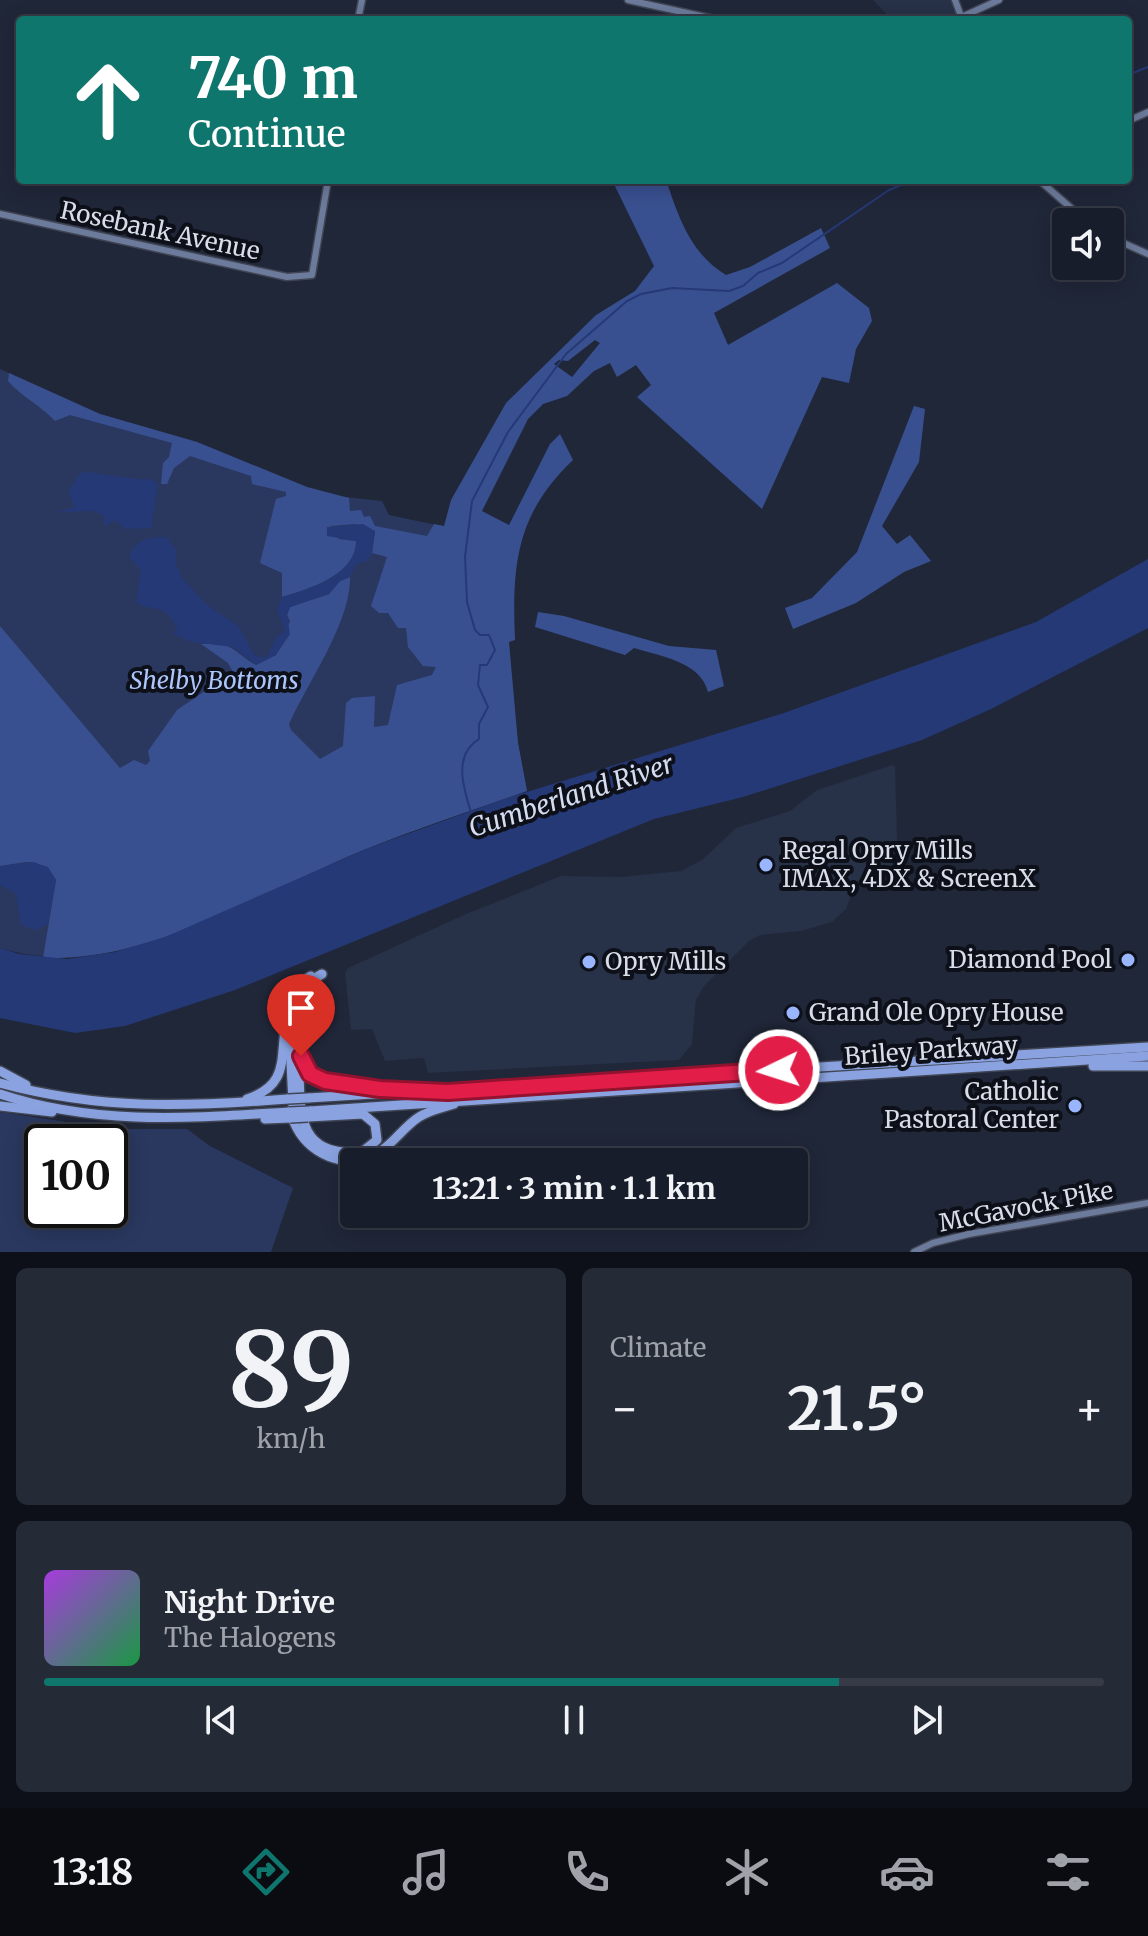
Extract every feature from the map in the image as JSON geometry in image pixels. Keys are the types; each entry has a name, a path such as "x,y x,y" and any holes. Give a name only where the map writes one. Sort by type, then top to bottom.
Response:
{"highway":[{"path":"232,1104 260,1095 277,1081 288,1004 295,992 302,1121 306,1132 320,1146 342,1153 362,1152 377,1140 375,1124 363,1114 309,1114"},
{"path":"288,1004 294,1122 300,1136 314,1149 334,1159 363,1158 376,1154 417,1118 469,1100"},
{"path":"298,1042 303,1063 316,1078 380,1089 448,1092"},
{"name":"Briley Parkway","path":"0,1083 83,1102 115,1105 232,1104 1148,1045"},
{"name":"Briley Parkway","path":"0,1094 65,1112 125,1119 289,1115 469,1100 1148,1056"},
{"path":"981,1068 1148,1066"},
{"path":"0,1071 47,1093 83,1102"},
{"path":"0,1106 65,1112"}],"street":[{"path":"628,0 701,16"},
{"path":"966,16 999,0"},
{"name":"Rosebank Avenue","path":"0,214 287,277 312,275 327,184"},
{"path":"1044,184 1071,208"},
{"path":"1124,243 1148,254"},
{"name":"McGavock Pike","path":"914,1252 933,1243 969,1234 1147,1203"}],"shaded area":[{"path":"873,0 952,0 956,13 953,16 888,16"},
{"path":"614,184 667,184 687,234 703,256 726,275 750,267 821,228 830,248 714,313 728,345 837,283 869,308 872,321 856,349 849,383 822,377 762,509 637,397 651,385 636,365 617,377 610,363 594,371 567,396 543,404 528,419 482,511 509,525 550,444 560,434 573,460 539,500 529,521 517,564 515,640 509,642 518,743 527,791 366,849 168,936 127,949 85,956 43,958 56,880 37,863 0,866 0,626 120,768 134,760 146,765 150,761 148,751 177,710 233,672 228,663 201,644 227,646 256,665 276,655 290,621 287,615 290,607 329,594 340,581 350,577 344,613 289,724 291,730 320,759 343,746 346,703 352,698 375,696 374,727 388,725 397,685 432,675 436,667 423,666 408,647 406,628 398,628 388,613 379,613 371,606 387,557 372,553 375,531 355,524 331,526 339,539 356,541 348,563 329,579 282,597 282,573 260,563 276,499 286,496 286,492 252,484 251,476 190,456 174,468 167,484 161,484 163,463 169,457 172,443 70,415 55,421 8,381 9,373 100,414 197,442 307,487 349,498 350,511 361,510 364,517 370,516 375,526 427,536 434,524 444,526 451,500 506,403 596,315 635,291 654,266","holes":["595,340 600,343 572,377 554,364 559,360 568,361"]},
{"path":"914,406 925,409 919,462 882,526 897,544 910,535 931,561 904,572 856,603 793,629 785,608 812,598 857,552"},
{"path":"538,612 564,616 669,646 716,650 724,686 708,692 697,674 678,662 634,648 625,655 535,627"},
{"name":"Opry Mills","path":"895,766 898,871 857,882 846,909 832,922 801,931 760,935 749,941 704,986 696,1000 692,1044 679,1060 428,1073 424,1058 385,1061 372,1029 351,1030 345,973 348,968 466,914 561,876 621,877 681,871 702,860 736,828 790,811 817,790"}],"green space":[{"name":"Shelby Bottoms","path":"0,369 100,414 197,442 336,496 382,501 389,515 446,527 510,625 508,650 518,743 527,791 381,843 231,911 137,945 90,954 44,956 0,948"},
{"path":"0,1112 80,1124 24,1124 24,1228 128,1228 128,1129 187,1129 210,1146 293,1188 271,1252 0,1252"}],"water":[{"path":"80,473 151,479 158,484 151,528 125,529 116,520 104,526 104,515 93,511 58,512 74,507 69,491"},
{"path":"363,524 375,531 372,553 367,561 356,564 350,577 340,581 329,594 290,607 287,615 290,634 276,655 256,665 233,647 192,642 172,633 178,629 167,614 136,602 141,571 130,557 132,551 144,540 166,537 176,550 176,565 182,578 207,605 238,626 255,656 267,658 275,639 285,631 277,609 282,597 329,579 349,563 354,553 356,541 327,536 327,527"},
{"name":"Cumberland River","path":"1148,559 1148,628 991,709 922,740 743,797 654,819 235,990 125,1026 75,1033 0,1018 0,948 19,954 67,959 115,952 165,937 366,849 504,799 784,713 1036,622"},
{"path":"32,862 48,867 56,880 48,924 36,930 21,925 16,894 0,885 0,866"}],"waterway":[{"path":"1132,73 1148,67"},
{"name":"Cumberland River","path":"471,812 463,782 463,763 471,746 479,739 479,724 488,707 478,685 480,665 487,665 495,650 489,635 480,635 475,630 467,602 465,557 472,501 508,432 566,354 627,301 641,294 672,288 729,291 743,286 758,273 782,263 889,190 903,184"}],"place":[{"name":"Regal Opry Mills IMAX, 4DX & ScreenX","path":"766,865"},
{"name":"Diamond Pool","path":"1128,960"},
{"name":"Opry Mills","path":"589,962"},
{"name":"Grand Ole Opry House","path":"793,1013"},
{"name":"Catholic Pastoral Center","path":"1075,1106"}],"route":[{"path":"301,1056 307,1071 325,1081 380,1089 448,1092 779,1070"}]}
